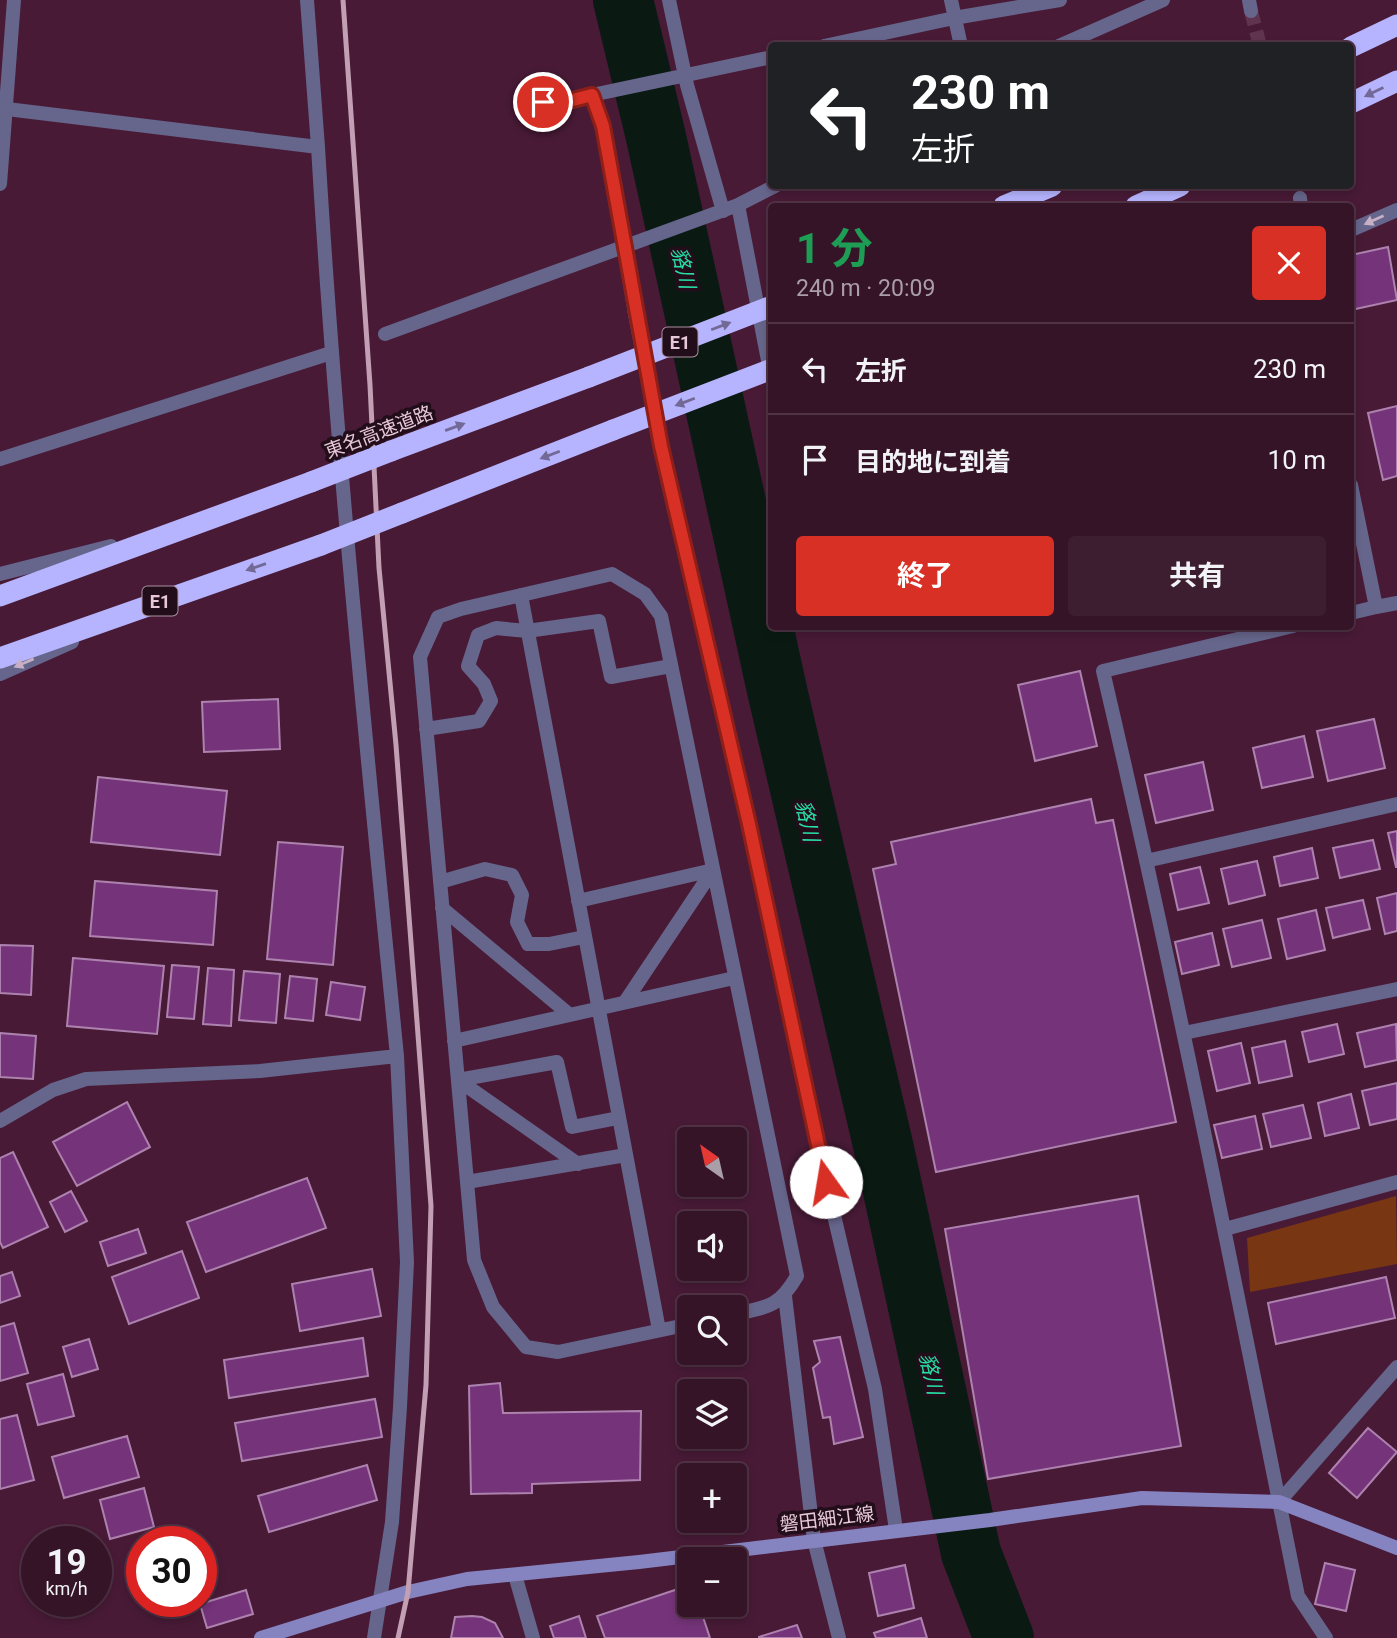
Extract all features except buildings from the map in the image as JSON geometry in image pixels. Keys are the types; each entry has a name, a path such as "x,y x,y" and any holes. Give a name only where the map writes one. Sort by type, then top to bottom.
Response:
{"highway":[{"path":"1354,46 1397,25"},
{"path":"1354,102 1397,80"},
{"path":"1011,203 1045,189"},
{"path":"1143,203 1173,189"},
{"name":"東名高速道路","path":"0,596 311,482 768,308"},
{"name":"E1","path":"0,658 321,545 768,371"}],"main road":[{"name":"磐田細江線","path":"261,1638 408,1592 467,1579 639,1563 990,1520 1142,1498 1279,1502 1397,1548"}],"street":[{"path":"0,184 14,0"},
{"path":"307,0 349,577 397,1056 407,1262 392,1522 374,1638"},
{"path":"669,0 685,75 721,211"},
{"path":"951,0 960,42"},
{"path":"843,42 954,18 1060,0"},
{"path":"1068,42 1163,0"},
{"path":"529,93 543,102 555,103 768,58"},
{"path":"599,93 661,446 749,824 820,1156 874,1389 896,1530"},
{"path":"7,109 318,147"},
{"path":"385,334 738,205 769,189"},
{"path":"738,205 768,358"},
{"path":"1354,229 1397,209"},
{"path":"0,459 331,354"},
{"path":"1354,500 1376,607"},
{"path":"0,574 178,530"},
{"path":"677,1327 558,1352 526,1347 492,1307 474,1260 426,729 420,657 438,617 461,609 612,574 645,594 661,616 797,1276 785,1296 763,1308 747,1311"},
{"path":"0,674 199,587"},
{"path":"521,595 659,1330"},
{"path":"1354,612 1397,603"},
{"path":"426,729 479,721 491,701 484,684 468,666 478,635 496,628 527,631 599,621 611,677 671,666"},
{"path":"1276,630 1103,671 1184,1033 1298,1596 1326,1638"},
{"path":"1146,861 1397,804"},
{"path":"440,882 485,869 512,875 522,895 517,922 528,944 549,944 584,937"},
{"path":"578,901 713,870"},
{"path":"625,1002 713,870"},
{"path":"442,908 570,1015"},
{"path":"454,1041 734,978"},
{"path":"1184,1033 1397,989"},
{"path":"0,1121 52,1090 86,1079 260,1071 397,1056"},
{"path":"458,1080 557,1062 572,1127 618,1118"},
{"path":"458,1080 578,1164"},
{"path":"467,1181 626,1155"},
{"path":"1225,1229 1397,1182"},
{"path":"785,1296 814,1540 839,1638"},
{"path":"1279,1502 1397,1367"},
{"path":"515,1575 533,1638"}],"shaded area":[{"path":"1396,1196 1397,1264 1250,1292 1247,1238"}],"waterway":[{"name":"貉川","path":"623,0 656,137 777,690 884,1149 971,1553 1004,1638"}],"tunnel":[{"path":"1251,11 1259,42"}],"railway":[{"path":"343,0 370,385 379,568 396,745 431,1206 426,1385 408,1592 398,1638"}],"route":[{"path":"543,102 569,101 592,95 603,126 661,446 749,824 826,1182"}]}
